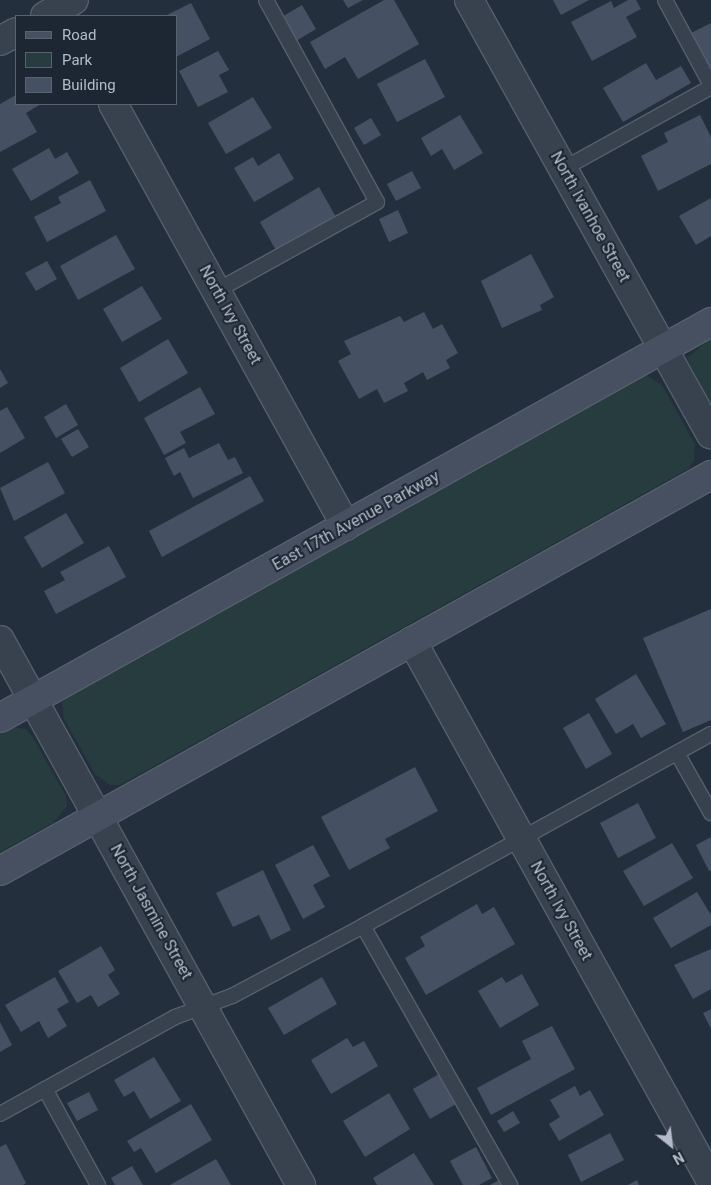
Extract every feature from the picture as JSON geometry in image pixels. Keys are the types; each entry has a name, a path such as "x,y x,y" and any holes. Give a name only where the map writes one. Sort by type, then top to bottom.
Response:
{"main road":[{"name":"East 17th Avenue Parkway","path":"0,718 711,322"},
{"path":"0,871 711,475"}],"street":[{"name":"North Ivanhoe Street","path":"469,0 711,434"},
{"path":"0,41 15,33"},
{"name":"North Ivy Street","path":"114,105 346,526"},
{"name":"North Jasmine Street","path":"0,640 301,1185"},
{"name":"North Ivy Street","path":"412,641 711,1181"}],"lane":[{"path":"216,291 378,202 266,0"},
{"path":"563,169 711,86 665,0"},
{"path":"0,1114 175,1017 203,1007 363,926 711,734"},
{"path":"677,753 711,813"},
{"path":"363,926 510,1185"},
{"path":"45,1089 98,1185"}],"green space":[{"path":"711,338 711,405 687,358"},
{"path":"646,375 662,385 695,444 694,461 688,469 120,785 110,785 95,774 64,719 62,703 68,696 636,377"},
{"path":"9,727 26,729 32,736 66,796 67,806 53,823 0,852 0,732"}],"building":[{"path":"343,0 363,0 348,8"},
{"path":"384,0 394,0 419,44 358,79 345,57 325,69 310,42"},
{"path":"553,0 589,0 561,15"},
{"path":"628,0 636,0 641,9 626,17 637,37 592,61 571,22 611,1 614,8"},
{"path":"191,3 210,39 178,56 178,15 167,15"},
{"path":"302,5 316,29 296,41 282,17"},
{"path":"711,23 711,68 707,70 689,34"},
{"path":"218,51 229,70 219,75 228,92 198,107 179,71"},
{"path":"425,59 445,97 397,122 377,84"},
{"path":"646,63 656,80 681,66 691,83 623,122 603,88"},
{"path":"15,96 15,105 39,105 26,113 37,132 0,152 0,104"},
{"path":"253,97 272,128 226,154 208,123"},
{"path":"460,115 483,153 454,170 442,149 431,156 421,138"},
{"path":"700,115 711,137 711,164 658,191 641,156 668,142 664,133"},
{"path":"371,118 381,135 364,145 354,128"},
{"path":"49,148 55,159 67,152 79,173 31,201 12,169"},
{"path":"279,153 294,179 254,202 234,168 253,157 258,166"},
{"path":"412,171 421,188 396,201 387,184"},
{"path":"90,180 106,211 47,242 34,217 61,203 58,197"},
{"path":"319,187 336,217 277,252 260,222"},
{"path":"711,198 711,236 696,245 679,216"},
{"path":"398,210 408,233 389,242 379,219"},
{"path":"116,235 135,269 78,300 60,266"},
{"path":"531,254 554,297 540,305 542,310 502,328 481,281"},
{"path":"47,261 57,279 36,291 25,273"},
{"path":"142,286 162,319 122,342 103,309"},
{"path":"424,312 433,329 442,324 458,353 446,360 450,368 427,380 423,372 404,383 408,391 384,403 377,389 359,399 338,361 351,354 344,341 400,316 404,322"},
{"path":"168,339 188,373 139,402 120,368"},
{"path":"0,369 8,383 0,388"},
{"path":"200,387 215,414 180,432 186,443 164,455 144,418"},
{"path":"66,404 78,425 56,438 44,417"},
{"path":"7,407 25,438 0,453 0,411"},
{"path":"78,429 89,447 72,457 61,439"},
{"path":"219,443 228,460 235,457 243,473 193,498 180,472 174,476 165,458 184,448 189,458"},
{"path":"48,462 65,493 14,521 0,488"},
{"path":"250,476 264,501 162,557 149,531"},
{"path":"66,513 84,543 42,568 24,537"},
{"path":"109,546 126,577 56,614 44,591 65,580 60,572"},
{"path":"711,609 711,720 683,732 643,638"},
{"path":"636,674 666,724 641,738 633,724 616,734 595,699"},
{"path":"589,713 612,754 586,769 563,728"},
{"path":"415,767 438,811 385,839 390,848 349,870 321,817"},
{"path":"638,803 656,838 618,858 600,823"},
{"path":"711,837 711,870 709,871 696,845"},
{"path":"672,843 693,878 644,906 623,871"},
{"path":"313,845 330,876 313,885 325,907 303,919 275,865"},
{"path":"263,870 291,930 271,940 259,915 233,927 216,893"},
{"path":"697,892 711,915 711,925 671,948 653,918"},
{"path":"477,904 482,914 494,907 515,944 426,995 405,958 425,946 420,937"},
{"path":"101,946 115,970 108,975 120,994 98,1007 91,995 77,1003 58,971"},
{"path":"711,949 711,989 693,999 674,965"},
{"path":"522,974 539,1005 500,1028 478,991 502,977 506,983"},
{"path":"55,977 69,1002 57,1009 67,1026 48,1038 39,1021 21,1032 5,1005"},
{"path":"322,977 337,1004 284,1035 268,1008"},
{"path":"711,1009 711,1029 703,1013"},
{"path":"0,1022 12,1045 0,1052"},
{"path":"552,1026 575,1069 491,1115 477,1088 531,1059 522,1041"},
{"path":"347,1038 353,1047 364,1041 378,1066 331,1094 311,1060"},
{"path":"154,1057 181,1101 150,1119 134,1091 124,1097 114,1080"},
{"path":"439,1074 456,1104 430,1119 413,1089"},
{"path":"575,1086 580,1096 590,1090 604,1115 559,1141 549,1124 560,1117 550,1100"},
{"path":"89,1092 98,1110 77,1121 67,1103"},
{"path":"389,1093 410,1129 365,1157 343,1121"},
{"path":"191,1104 212,1140 156,1173 141,1148 134,1152 127,1141"},
{"path":"513,1111 520,1123 504,1132 497,1121"},
{"path":"610,1133 624,1160 581,1182 568,1155"},
{"path":"6,1144 26,1183 23,1185 0,1185 0,1147"},
{"path":"476,1147 492,1178 479,1185 463,1185 450,1161"},
{"path":"414,1153 434,1185 377,1185 373,1178"},
{"path":"216,1159 231,1185 170,1185"},
{"path":"132,1166 143,1185 115,1185 111,1178"},
{"path":"499,1180 502,1185 490,1185"},
{"path":"637,1180 639,1185 628,1185"}]}
